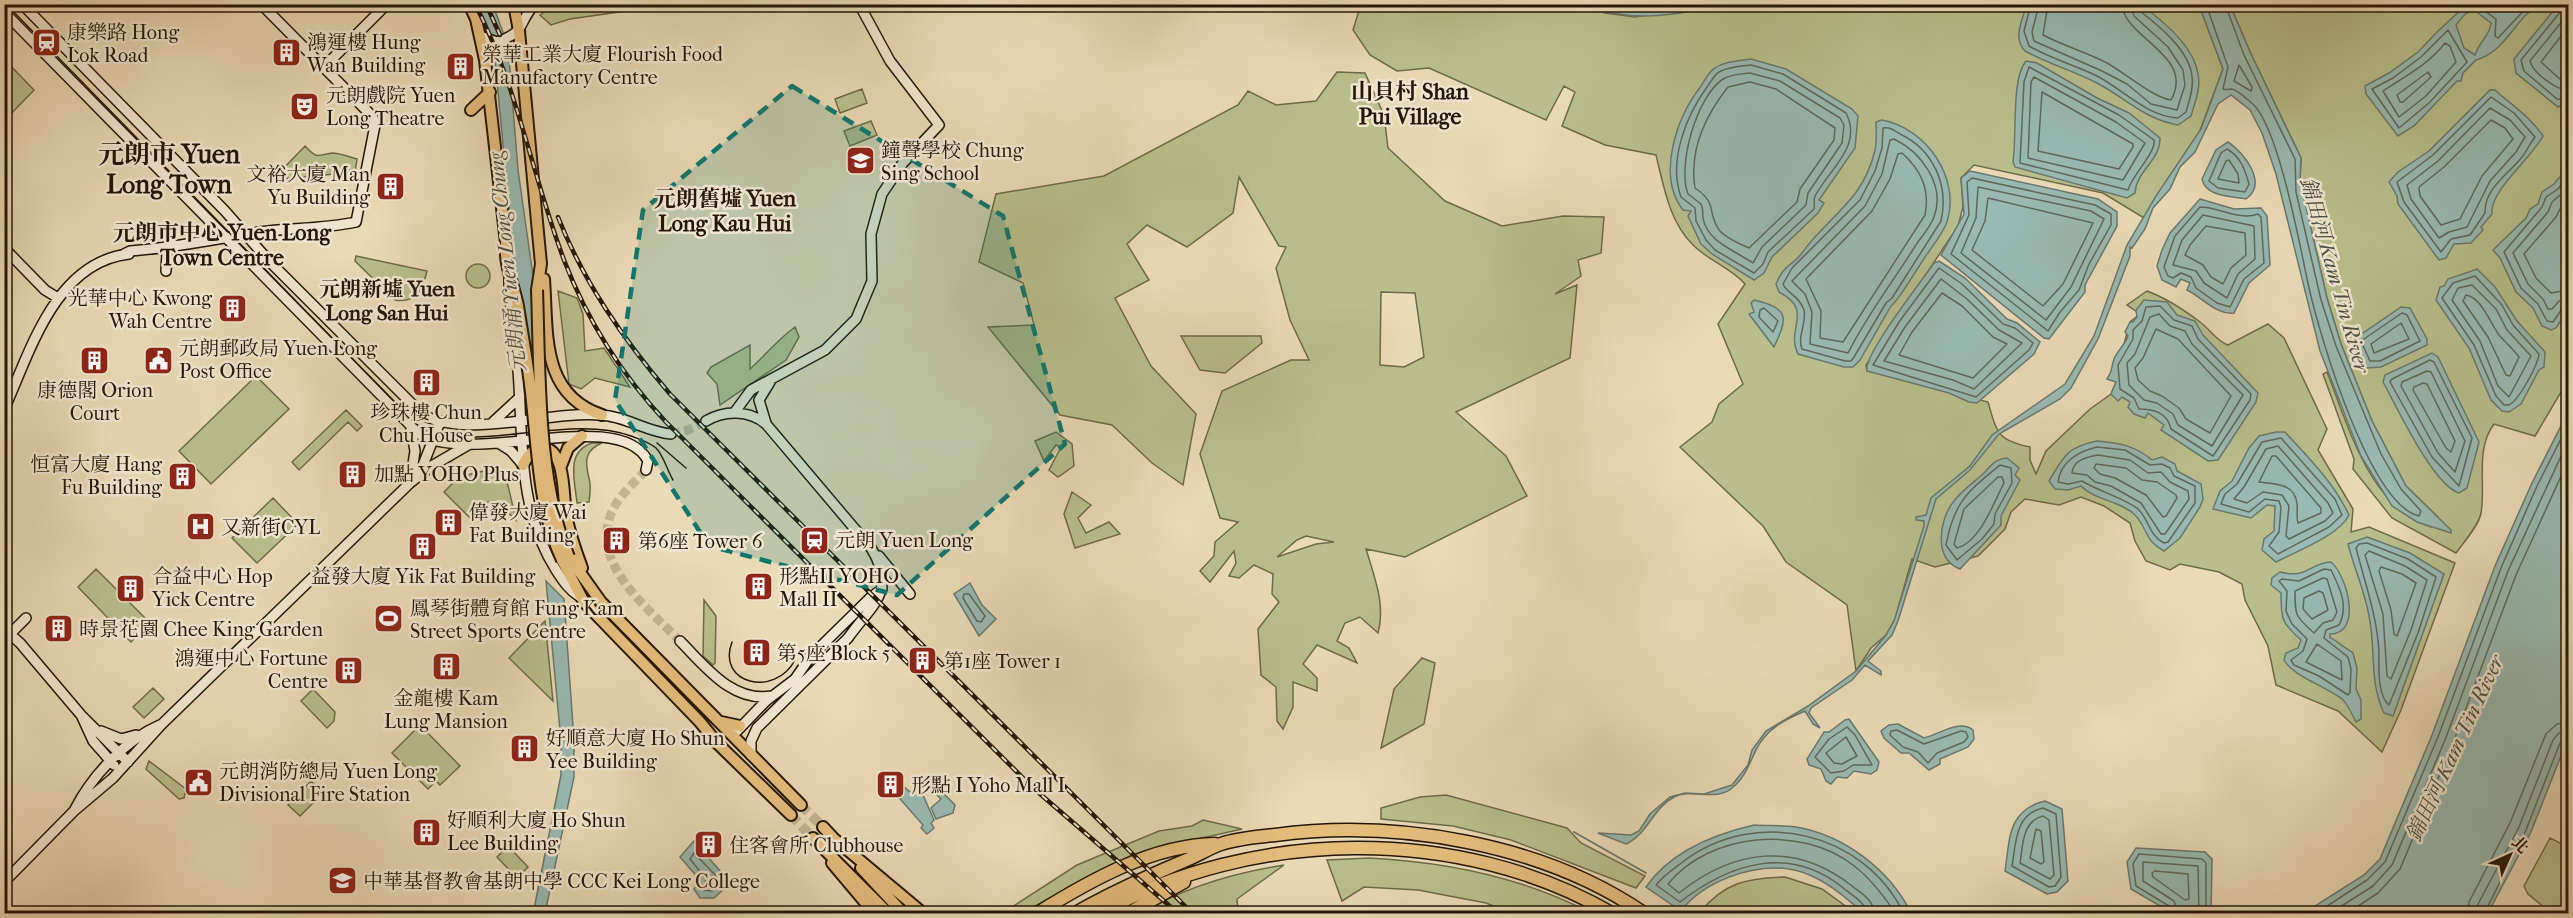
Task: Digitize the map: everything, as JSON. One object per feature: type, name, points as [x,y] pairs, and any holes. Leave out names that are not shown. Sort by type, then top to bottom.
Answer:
[{"type":"highway","points":[[1036,914],[1074,891],[1126,866],[1165,853],[1208,844],[1321,830],[1408,832],[1516,855],[1579,879],[1644,912]]},
{"type":"highway","points":[[1074,914],[1112,892],[1222,843]]},
{"type":"highway","points":[[1050,914],[1121,875],[1208,844]]},
{"type":"highway","points":[[1098,914],[1150,888],[1253,858],[1297,851],[1349,848],[1404,850],[1471,861],[1516,873],[1567,891],[1613,914]]},
{"type":"highway","points":[[1128,914],[1198,873]]},
{"type":"main road","points":[[469,4],[485,39],[509,280],[515,291],[518,306],[555,516],[565,558],[580,597],[791,815]]},
{"type":"main road","points":[[513,4],[519,31],[551,363],[556,376],[578,403],[602,415]]},
{"type":"main road","points":[[471,110],[490,92]]},
{"type":"main road","points":[[523,465],[530,453],[540,448],[541,440],[537,290],[541,264]]},
{"type":"main road","points":[[582,435],[568,448],[561,466],[566,515],[588,583]]},
{"type":"main road","points":[[541,440],[561,466]]},
{"type":"main road","points":[[565,558],[610,611],[801,805]]},
{"type":"main road","points":[[721,722],[744,722]]},
{"type":"main road","points":[[732,756],[734,738]]},
{"type":"main road","points":[[823,827],[904,914]]},
{"type":"main road","points":[[832,837],[924,914]]},
{"type":"main road","points":[[813,838],[890,914]]},
{"type":"main road","points":[[822,847],[875,914]]},
{"type":"street","points":[[22,4],[247,235],[263,255],[413,408],[423,415],[440,422],[456,424],[602,415],[627,419],[657,432],[671,434]]},
{"type":"street","points":[[4,410],[47,315],[58,298],[94,263],[138,250],[265,232],[324,229],[356,222],[375,126],[369,111],[323,68],[261,4]]},
{"type":"street","points":[[323,68],[387,4]]},
{"type":"street","points":[[485,39],[496,42],[519,31],[536,4]]},
{"type":"street","points":[[734,413],[748,392],[825,350],[857,318],[872,281],[871,234],[882,194],[902,164],[939,125],[890,61],[859,4]]},
{"type":"street","points":[[4,12],[410,427],[433,441],[468,445],[599,435],[625,443],[646,458],[646,470]]},
{"type":"street","points":[[263,255],[260,243],[265,232]]},
{"type":"street","points":[[166,271],[167,252],[173,245]]},
{"type":"street","points":[[4,248],[45,290],[58,298]]},
{"type":"street","points":[[509,280],[520,397],[526,420],[541,440]]},
{"type":"street","points":[[766,424],[759,400],[772,380]]},
{"type":"street","points":[[493,422],[520,397]]},
{"type":"street","points":[[706,421],[734,413],[753,416],[766,424],[910,594]]},
{"type":"street","points":[[410,483],[423,465],[440,422]]},
{"type":"street","points":[[410,427],[415,451],[410,483]]},
{"type":"street","points":[[523,465],[541,440]]},
{"type":"street","points":[[498,444],[507,448],[523,465],[529,508],[537,534],[565,583],[580,597]]},
{"type":"street","points":[[6,878],[74,811],[90,800],[120,771],[161,725],[410,483],[430,467],[468,445]]},
{"type":"street","points":[[751,755],[751,741],[757,729],[877,603],[882,589],[879,565],[871,548]]},
{"type":"street","points":[[744,722],[795,679],[811,656],[882,589]]},
{"type":"street","points":[[26,618],[8,631],[81,715],[92,724],[106,734],[121,740],[161,725]]},
{"type":"street","points":[[845,623],[852,631]]},
{"type":"street","points":[[680,641],[721,682],[748,695],[773,696],[795,691]]},
{"type":"street","points":[[734,738],[751,706],[748,695]]},
{"type":"street","points":[[81,715],[93,741],[120,771]]},
{"type":"street","points":[[92,724],[128,762]]},
{"type":"street","points":[[74,811],[83,794],[111,762],[146,731]]},
{"type":"highlighted area","points":[[792,86],[1003,216],[1065,444],[897,595],[709,546],[615,400],[643,210]]},
{"type":"green space","points":[[1361,4],[1584,4],[1605,13],[1635,17],[1719,4],[2199,5],[2223,69],[2199,133],[2144,218],[2103,193],[1974,165],[1961,178],[1963,207],[1958,226],[1866,365],[1867,371],[1988,402],[2000,434],[2011,441],[2030,447],[2030,460],[2036,474],[2046,451],[2090,409],[2111,394],[2116,382],[2110,375],[2123,348],[2130,322],[2140,314],[2127,305],[2147,291],[2181,308],[2204,325],[2220,341],[2228,345],[2268,324],[2284,338],[2327,429],[2318,450],[2353,509],[2351,532],[2369,527],[2455,563],[2401,710],[2382,752],[2338,711],[2276,685],[2268,646],[2245,600],[2242,584],[2219,572],[2180,564],[2170,570],[2146,561],[2135,541],[2130,523],[2104,506],[2081,497],[2059,505],[2025,499],[2011,512],[2005,529],[1978,556],[1935,567],[1912,559],[1895,619],[1886,635],[1871,648],[1856,671],[1847,605],[1786,562],[1763,526],[1680,447],[1712,422],[1719,404],[1743,384],[1718,324],[1745,284],[1733,273],[1699,251],[1685,236],[1669,203],[1656,155],[1605,145],[1562,126],[1575,92],[1564,86],[1546,120],[1429,68],[1397,71],[1370,55],[1353,30]]},
{"type":"green space","points":[[554,5],[654,5],[654,7],[570,19],[551,25],[540,15]]},
{"type":"green space","points":[[2230,5],[2568,5],[2568,368],[2565,374],[2567,382],[2535,436],[2494,424],[2488,434],[2483,456],[2480,518],[2456,553],[2392,518],[2353,469],[2354,459],[2323,374],[2327,372],[2353,440],[2377,484],[2392,502],[2410,517],[2431,527],[2438,517],[2406,486],[2372,421],[2341,344],[2327,298],[2300,181],[2301,158]]},
{"type":"green space","points":[[4,60],[34,90],[5,120]]},
{"type":"green space","points":[[1337,72],[1365,73],[1384,115],[1388,148],[1445,201],[1502,226],[1563,216],[1604,217],[1601,253],[1578,260],[1581,276],[1555,294],[1577,285],[1570,358],[1456,412],[1506,456],[1527,496],[1405,557],[1366,549],[1380,601],[1378,633],[1360,617],[1345,623],[1337,641],[1349,648],[1357,663],[1317,645],[1303,664],[1317,678],[1317,691],[1293,682],[1293,707],[1283,729],[1277,721],[1276,687],[1261,675],[1258,629],[1279,602],[1272,594],[1273,574],[1254,565],[1239,578],[1229,576],[1236,563],[1234,551],[1210,582],[1200,571],[1214,556],[1215,542],[1238,522],[1220,518],[1200,454],[1222,391],[1291,360],[1309,360],[1290,320],[1276,268],[1286,247],[1279,246],[1239,177],[1233,213],[1187,247],[1147,225],[1127,244],[1149,280],[1115,298],[1151,366],[1196,414],[1183,485],[1152,463],[1112,425],[1060,415],[988,327],[1034,325],[1023,283],[979,262],[996,194],[1104,176],[1238,105],[1248,91],[1276,105],[1316,101]],"holes":[[[1381,292],[1415,293],[1424,357],[1404,367],[1380,365]],[[1306,536],[1334,542],[1316,544],[1277,557],[1297,540]]]},
{"type":"green space","points":[[862,89],[867,103],[840,113],[835,99]]},
{"type":"green space","points":[[871,121],[877,135],[850,146],[844,131]]},
{"type":"green space","points":[[305,146],[315,155],[335,153],[357,159],[355,172],[283,179],[278,174]]},
{"type":"green space","points":[[356,256],[427,271],[421,289],[409,300],[395,300],[355,261]]},
{"type":"green space","points":[[478,264],[487,267],[490,276],[487,285],[478,288],[469,285],[466,276],[469,267]]},
{"type":"green space","points":[[558,291],[577,298],[583,314],[585,351],[604,348],[630,387],[595,378],[581,389],[569,384]]},
{"type":"green space","points":[[795,327],[799,337],[786,360],[720,405],[717,384],[707,373],[711,367],[750,345],[750,369]]},
{"type":"green space","points":[[1181,336],[1261,336],[1262,343],[1225,373],[1200,370]]},
{"type":"green space","points":[[256,376],[289,409],[211,484],[179,451]]},
{"type":"green space","points":[[346,410],[362,426],[357,431],[348,422],[299,470],[292,462]]},
{"type":"green space","points":[[1056,432],[1072,444],[1074,466],[1058,477],[1049,470],[1061,447],[1056,445],[1044,461],[1035,441]]},
{"type":"green space","points":[[592,443],[602,443],[592,449],[587,457],[590,481],[589,502],[577,503],[575,460],[584,447]]},
{"type":"green space","points":[[492,469],[500,470],[506,477],[516,520],[497,502],[488,502],[471,519],[444,492],[459,477]]},
{"type":"green space","points":[[1072,492],[1091,505],[1078,518],[1086,533],[1109,522],[1120,534],[1075,548],[1064,514]]},
{"type":"green space","points":[[273,498],[298,524],[257,563],[232,538]]},
{"type":"green space","points":[[96,569],[150,623],[131,642],[78,587]]},
{"type":"green space","points":[[704,600],[716,616],[715,663],[713,665],[703,656]]},
{"type":"green space","points":[[545,621],[553,701],[509,658]]},
{"type":"green space","points":[[1422,658],[1435,663],[1424,724],[1381,748],[1394,689]]},
{"type":"green space","points":[[153,688],[164,699],[144,718],[133,707]]},
{"type":"green space","points":[[313,689],[335,712],[334,721],[327,728],[301,701]]},
{"type":"green space","points":[[420,725],[460,766],[440,785],[436,781],[428,789],[392,753]]},
{"type":"green space","points":[[149,761],[186,789],[184,798],[179,799],[146,769]]},
{"type":"green space","points":[[311,781],[323,793],[300,816],[288,805]]},
{"type":"green space","points":[[1446,795],[1567,828],[1581,843],[1645,876],[1636,888],[1511,840],[1453,826],[1381,819],[1381,808],[1420,797]]},
{"type":"green space","points":[[1203,820],[1242,829],[1158,848],[1095,874],[1022,913],[1001,914],[1077,865],[1159,831],[1192,826]]},
{"type":"green space","points":[[2550,838],[2568,847],[2568,913],[2551,913],[2528,894],[2524,886]]},
{"type":"green space","points":[[508,846],[528,867],[517,878],[497,857]]},
{"type":"green space","points":[[1370,858],[1427,863],[1484,874],[1538,890],[1591,913],[1510,913],[1486,903],[1418,890],[1364,887],[1342,901],[1327,860]]},
{"type":"green space","points":[[1284,865],[1237,899],[1238,911],[1234,913],[1140,914],[1174,896],[1210,882]]},
{"type":"green space","points":[[1785,877],[1822,889],[1855,913],[1699,913],[1718,894],[1728,888],[1748,881]]},
{"type":"water","points":[[2472,4],[2537,5],[2497,48],[2476,60],[2463,73],[2461,81],[2457,81],[2414,126],[2398,136],[2366,94],[2365,86],[2389,73],[2418,52],[2464,7]],"holes":[[[2474,10],[2491,23],[2475,55],[2464,48],[2456,25],[2465,14]]]},
{"type":"water","name":"元朗涌 Yuen Long Chung","points":[[476,5],[493,5],[508,46],[518,170],[535,290],[543,405],[528,406],[494,50]]},
{"type":"water","points":[[1584,5],[1719,5],[1668,15],[1635,16],[1601,11]]},
{"type":"water","points":[[2026,5],[2141,5],[2176,35],[2195,64],[2199,84],[2191,116],[2178,125],[2155,118],[2097,83],[2025,51],[2021,46],[2019,35]]},
{"type":"water","points":[[2199,5],[2230,5],[2301,158],[2300,181],[2327,298],[2341,344],[2372,421],[2406,486],[2451,530],[2451,533],[2417,522],[2392,506],[2361,456],[2320,351],[2276,174],[2262,133],[2250,110],[2231,95],[2218,104],[2195,152],[2180,167],[2170,189],[2153,208],[2145,229],[2132,248],[2130,247],[2130,256],[2098,339],[2071,388],[2060,399],[1999,434],[1970,470],[1936,499],[1898,621],[1892,635],[1868,661],[1881,671],[1881,675],[1865,665],[1852,680],[1811,708],[1809,713],[1820,728],[1813,724],[1805,711],[1777,726],[1760,743],[1740,780],[1726,792],[1674,797],[1661,808],[1633,840],[1626,844],[1598,833],[1631,835],[1639,831],[1650,814],[1670,797],[1685,793],[1704,794],[1732,785],[1748,765],[1752,750],[1766,731],[1808,706],[1856,671],[1886,635],[1894,621],[1924,526],[1924,521],[1916,520],[1916,517],[1926,515],[1931,498],[1970,466],[1992,435],[2065,384],[2094,336],[2127,245],[2156,196],[2201,129],[2223,69]]},
{"type":"water","points":[[2558,5],[2568,5],[2568,107],[2563,104],[2558,107],[2516,73],[2514,59]]},
{"type":"water","points":[[1751,59],[1786,69],[1852,109],[1858,116],[1855,148],[1819,200],[1824,203],[1818,213],[1772,257],[1764,273],[1754,280],[1712,254],[1701,244],[1688,216],[1691,211],[1683,210],[1675,196],[1671,180],[1673,146],[1678,130],[1692,99],[1709,73],[1723,64]]},
{"type":"water","points":[[2026,61],[2037,63],[2097,98],[2129,113],[2160,138],[2157,153],[2139,178],[2135,193],[2127,198],[2015,167],[2013,162],[2016,94],[2021,69]]},
{"type":"water","points":[[2490,90],[2495,90],[2520,111],[2543,136],[2497,195],[2492,214],[2481,227],[2483,230],[2471,243],[2454,244],[2446,258],[2439,260],[2398,204],[2397,196],[2389,182],[2398,172],[2429,151]]},
{"type":"water","points":[[1882,120],[1913,133],[1926,144],[1944,172],[1949,189],[1950,205],[1942,233],[1891,306],[1860,360],[1853,367],[1844,367],[1798,354],[1795,345],[1797,313],[1795,306],[1790,299],[1779,292],[1776,284],[1785,269],[1844,207],[1862,183],[1875,150],[1876,122]]},
{"type":"water","points":[[2228,142],[2241,153],[2252,169],[2255,185],[2252,193],[2246,199],[2213,192],[2204,185],[2202,179],[2216,150]]},
{"type":"water","points":[[2568,167],[2568,309],[2556,328],[2551,330],[2542,326],[2533,308],[2516,292],[2500,258],[2493,250],[2526,218],[2530,209],[2538,204],[2542,192],[2554,184]]},
{"type":"water","points":[[1970,171],[2098,199],[2117,212],[2117,226],[2085,285],[2085,292],[2049,339],[2044,338],[1941,255],[1964,214],[1961,178]]},
{"type":"water","points":[[2200,199],[2234,209],[2261,208],[2267,216],[2270,265],[2249,283],[2234,313],[2215,309],[2187,290],[2190,283],[2181,279],[2176,287],[2162,280],[2157,266],[2170,233]]},
{"type":"water","points":[[1939,261],[1965,278],[2007,319],[2017,323],[2040,342],[2034,354],[1977,403],[1867,371],[1868,363],[1883,335],[1934,263]]},
{"type":"water","points":[[2477,269],[2495,287],[2517,321],[2545,352],[2544,367],[2539,370],[2521,404],[2509,412],[2502,411],[2491,400],[2469,348],[2436,300],[2440,287],[2444,286],[2448,279]]},
{"type":"water","points":[[1754,300],[1775,307],[1783,316],[1782,329],[1774,347],[1749,314],[1754,312],[1751,303]]},
{"type":"water","points":[[2144,300],[2167,302],[2177,315],[2195,321],[2203,335],[2258,393],[2256,402],[2218,460],[2208,461],[2161,430],[2164,425],[2148,413],[2145,418],[2134,414],[2128,407],[2130,402],[2122,397],[2118,401],[2111,394],[2116,382],[2107,379],[2114,359],[2127,339],[2125,332],[2130,322],[2137,317],[2136,310]]},
{"type":"water","points":[[2401,307],[2410,308],[2427,339],[2427,345],[2381,367],[2367,368],[2353,335],[2363,333]]},
{"type":"water","points":[[2432,353],[2438,357],[2479,442],[2467,488],[2459,493],[2438,476],[2427,461],[2383,382],[2385,375]]},
{"type":"water","name":"錦田河 Kam Tin River","points":[[2568,412],[2568,738],[2531,832],[2488,913],[2304,913],[2364,875],[2380,859],[2432,735],[2495,566],[2532,483]]},
{"type":"water","points":[[2285,432],[2312,461],[2336,492],[2349,515],[2327,536],[2276,562],[2262,550],[2264,539],[2274,531],[2275,506],[2267,505],[2251,518],[2213,509],[2220,491],[2232,481],[2249,448],[2259,436]]},
{"type":"water","points":[[2097,441],[2126,446],[2152,460],[2162,457],[2175,464],[2177,471],[2201,484],[2203,499],[2200,507],[2180,538],[2164,551],[2149,538],[2139,520],[2129,510],[2086,491],[2081,486],[2068,490],[2055,489],[2049,481],[2067,454],[2079,446]]},
{"type":"water","points":[[2007,458],[2019,468],[2015,475],[2020,480],[2001,516],[2001,525],[1960,569],[1951,564],[1942,548],[1942,528],[1945,518],[1961,493],[1994,462]]},
{"type":"water","points":[[2367,537],[2410,553],[2444,574],[2393,716],[2384,713],[2379,701],[2369,616],[2348,544]]},
{"type":"water","points":[[2331,562],[2337,569],[2346,590],[2349,615],[2346,625],[2340,631],[2330,634],[2330,637],[2353,653],[2357,668],[2356,689],[2361,700],[2361,719],[2356,722],[2342,699],[2294,671],[2284,660],[2286,653],[2298,648],[2301,640],[2286,624],[2281,609],[2281,593],[2271,585],[2272,578],[2280,572],[2297,574]]},
{"type":"water","points":[[546,581],[564,599],[574,740],[574,777],[545,913],[533,914],[561,775],[561,741]]},
{"type":"water","points":[[970,583],[982,605],[996,619],[979,636],[954,594]]},
{"type":"water","points":[[1849,719],[1879,762],[1877,770],[1871,774],[1854,771],[1847,778],[1837,777],[1831,784],[1826,781],[1821,769],[1809,765],[1807,759],[1824,732],[1829,732]]},
{"type":"water","points":[[1898,724],[1924,738],[1949,728],[1968,727],[1973,730],[1974,739],[1968,747],[1940,759],[1940,764],[1929,770],[1909,753],[1901,753],[1884,738],[1881,731],[1889,725]]},
{"type":"water","points":[[923,781],[930,787],[923,795],[934,820],[931,823],[934,828],[927,834],[921,828],[923,825],[895,793],[903,786],[910,792]]},
{"type":"water","points":[[939,789],[955,805],[953,813],[936,819],[931,808],[941,799],[933,791]]},
{"type":"water","points":[[2045,801],[2062,809],[2068,881],[2057,892],[2047,894],[2005,871],[2010,838],[2017,819],[2023,811]]},
{"type":"water","points":[[1754,825],[1796,827],[1814,831],[1848,846],[1878,869],[1902,897],[1911,913],[1862,913],[1824,882],[1789,869],[1760,869],[1730,877],[1702,891],[1681,911],[1646,887],[1680,854],[1709,839]]},
{"type":"water","points":[[694,841],[728,880],[724,884],[726,887],[714,898],[700,898],[694,889],[700,880],[680,857]]},
{"type":"water","points":[[2136,848],[2205,852],[2212,859],[2211,913],[2172,913],[2131,889],[2127,862]]},
{"type":"waterway","points":[[1574,832],[1646,873]]},
{"type":"tunnel","points":[[671,434],[688,430],[706,421]]},
{"type":"tunnel","points":[[646,470],[616,504],[608,524],[607,544],[613,562],[623,580],[636,597],[680,641]]},
{"type":"tunnel","points":[[801,805],[823,827]]},
{"type":"tunnel","points":[[791,815],[813,838]]},
{"type":"tram line","points":[[6,4],[416,424],[437,433],[461,437],[576,429],[605,430],[631,436],[656,448],[673,480]]},
{"type":"tram line","points":[[657,443],[686,468]]},
{"type":"tram line","points":[[732,642],[729,656],[732,668],[740,676],[750,681],[762,682],[774,679],[786,672],[795,660]]},
{"type":"railway","points":[[475,4],[502,66],[564,260],[583,304],[620,366],[666,422],[1032,787],[1179,914]]},
{"type":"railway","points":[[486,4],[500,35]]},
{"type":"railway","points":[[558,217],[580,265],[606,310],[670,394],[1193,914]]},
{"type":"place","name":"康樂路 Hong Lok Road","points":[[46,43]]},
{"type":"place","name":"鴻運樓 Hung Wan Building","points":[[286,53]]},
{"type":"place","name":"榮華工業大廈 Flourish Food Manufactory Centre","points":[[461,66]]},
{"type":"place","name":"元朗戲院 Yuen Long Theatre","points":[[305,106]]},
{"type":"place","name":"鐘聲學校 Chung Sing School","points":[[860,161]]},
{"type":"place","name":"文裕大廈 Man Yu Building","points":[[391,186]]},
{"type":"place","name":"光華中心 Kwong Wah Centre","points":[[233,309]]},
{"type":"place","name":"康德閣 Orion Court","points":[[95,360]]},
{"type":"place","name":"元朗郵政局 Yuen Long Post Office","points":[[158,360]]},
{"type":"place","name":"珍珠樓 Chun Chu House","points":[[426,382]]},
{"type":"place","name":"加點 YOHO Plus","points":[[353,474]]},
{"type":"place","name":"恒富大廈 Hang Fu Building","points":[[183,476]]},
{"type":"place","name":"偉發大廈 Wai Fat Building","points":[[448,523]]},
{"type":"place","name":"又新街CYL","points":[[200,527]]},
{"type":"place","name":"元朗 Yuen Long","points":[[814,540]]},
{"type":"place","name":"第6座 Tower 6","points":[[617,541]]},
{"type":"place","name":"益發大廈 Yik Fat Building","points":[[423,546]]},
{"type":"place","name":"形點II YOHO Mall II","points":[[758,587]]},
{"type":"place","name":"合益中心 Hop Yick Centre","points":[[131,588]]},
{"type":"place","name":"鳳琴街體育館 Fung Kam Street Sports Centre","points":[[389,619]]},
{"type":"place","name":"時景花園 Chee King Garden","points":[[58,629]]},
{"type":"place","name":"第5座 Block 5","points":[[756,653]]},
{"type":"place","name":"第1座 Tower 1","points":[[923,661]]},
{"type":"place","name":"金龍樓 Kam Lung Mansion","points":[[446,667]]},
{"type":"place","name":"鴻運中心 Fortune Centre","points":[[349,670]]},
{"type":"place","name":"好順意大廈 Ho Shun Yee Building","points":[[525,749]]},
{"type":"place","name":"元朗消防總局 Yuen Long Divisional Fire Station","points":[[198,782]]},
{"type":"place","name":"形點 I Yoho Mall I","points":[[890,785]]},
{"type":"place","name":"好順利大廈 Ho Shun Lee Building","points":[[426,832]]},
{"type":"place","name":"住客會所 Clubhouse","points":[[708,845]]},
{"type":"place","name":"中華基督教會基朗中學 CCC Kei Long College","points":[[342,881]]},
{"type":"district","name":"山貝村 Shan Pui Village","points":[[1410,104]]},
{"type":"district","name":"元朗市 Yuen Long Town","points":[[169,169]]},
{"type":"district","name":"元朗舊墟 Yuen Long Kau Hui","points":[[725,212]]},
{"type":"district","name":"元朗市中心 Yuen Long Town Centre","points":[[222,246]]},
{"type":"district","name":"元朗新墟 Yuen Long San Hui","points":[[387,301]]}]
